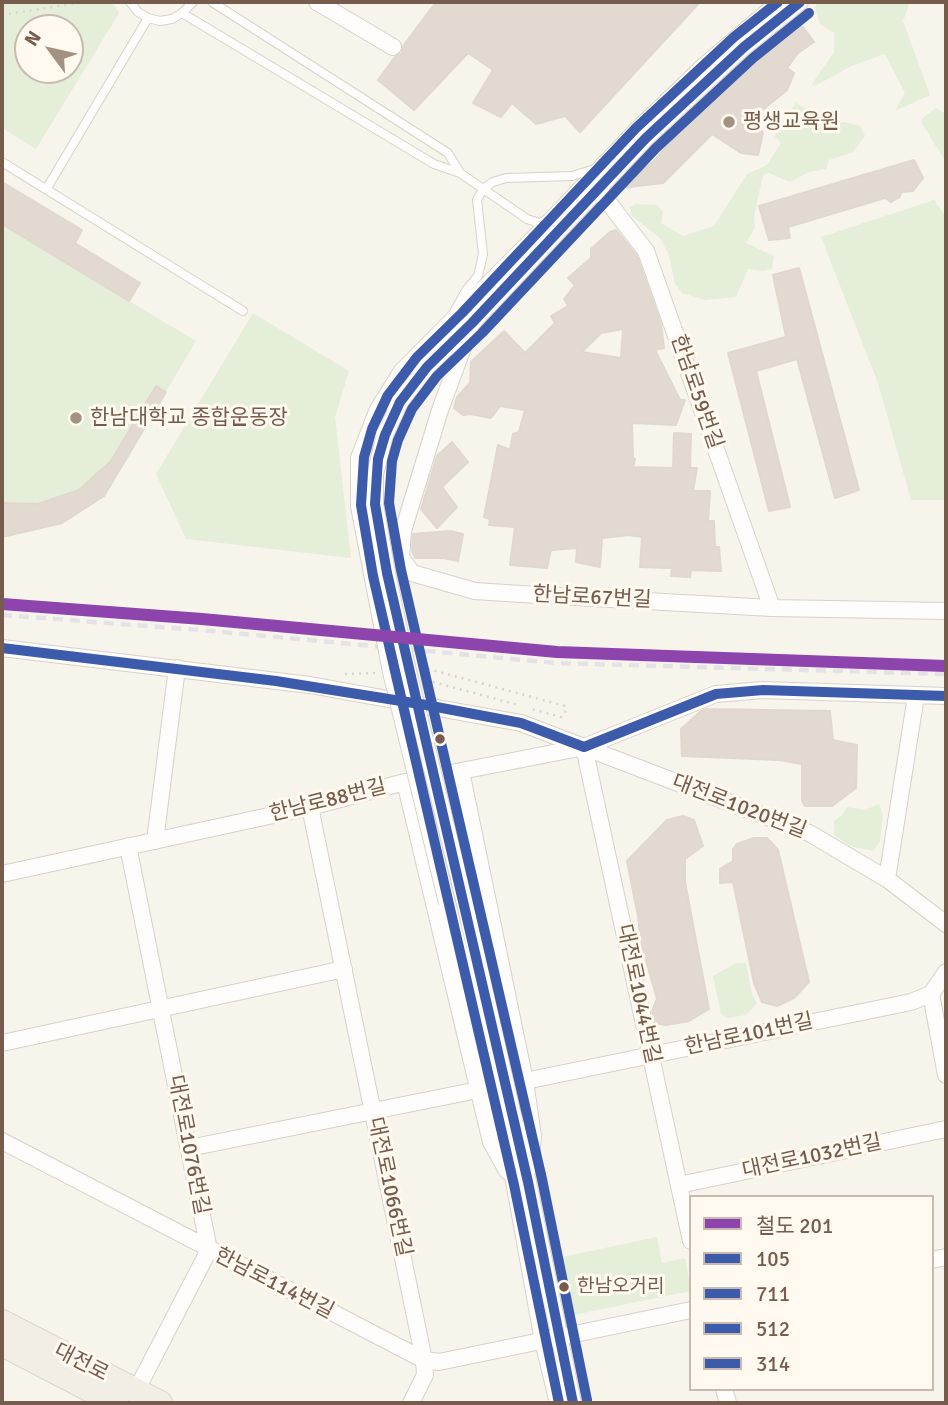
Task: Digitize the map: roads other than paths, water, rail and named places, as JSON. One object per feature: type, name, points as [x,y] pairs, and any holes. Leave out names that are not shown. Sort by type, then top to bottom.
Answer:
[{"type":"main road","name":"대전로","points":[[2,1322],[126,1397]]},
{"type":"main road","name":"대전로","points":[[2,1344],[126,1397],[160,1403]]},
{"type":"street","points":[[317,2],[393,47]]},
{"type":"street","points":[[522,1183],[447,903],[391,672],[359,506],[359,458],[378,409],[401,370],[706,64],[779,2]]},
{"type":"street","points":[[558,1403],[552,1340],[464,899],[407,667],[387,573],[375,504],[375,474],[385,435],[400,402],[418,379],[646,138],[744,47],[800,2]]},
{"type":"street","name":"한남로59번길","points":[[598,189],[646,251],[772,608]]},
{"type":"street","name":"한남로67번길","points":[[472,323],[440,410],[403,531],[401,557],[412,573],[475,591],[772,608],[946,611]]},
{"type":"street","points":[[418,379],[436,390],[440,410]]},
{"type":"street","name":"대전로1020번길","points":[[2,652],[177,668],[310,685],[521,723],[809,833],[887,879],[946,923]]},
{"type":"street","points":[[155,841],[177,668]]},
{"type":"street","name":"한남로88번길","points":[[2,874],[310,807],[405,782],[584,747],[716,694],[763,690],[946,696]]},
{"type":"street","points":[[887,879],[916,696]]},
{"type":"street","name":"대전로1044번길","points":[[584,747],[689,1232]]},
{"type":"street","points":[[461,771],[525,1081],[533,1136],[522,1183]]},
{"type":"street","points":[[405,782],[491,1142],[522,1183]]},
{"type":"street","name":"대전로1066번길","points":[[310,807],[424,1360],[425,1375],[411,1403]]},
{"type":"street","name":"대전로1076번길","points":[[128,846],[209,1250]]},
{"type":"street","points":[[2,1042],[344,969]]},
{"type":"street","points":[[946,972],[931,994],[946,1074]]},
{"type":"street","name":"한남로101번길","points":[[525,1081],[911,1002],[931,994]]},
{"type":"street","points":[[188,1148],[478,1090]]},
{"type":"street","name":"대전로1032번길","points":[[679,1185],[946,1129]]},
{"type":"street","name":"한남로114번길","points":[[2,1141],[424,1360]]},
{"type":"street","points":[[126,1397],[209,1250]]},
{"type":"street","points":[[424,1360],[439,1362],[689,1310]]},
{"type":"street","points":[[552,1340],[573,1403]]},
{"type":"lane","points":[[130,2],[138,12],[148,18],[160,20],[172,19],[193,2]]},
{"type":"lane","points":[[212,2],[447,153],[460,173]]},
{"type":"lane","points":[[182,13],[435,164],[460,173],[527,219],[540,223],[553,218]]},
{"type":"lane","points":[[47,188],[148,18]]},
{"type":"lane","points":[[2,162],[243,310]]},
{"type":"lane","points":[[448,323],[467,289],[478,276],[481,265],[483,254],[477,200],[483,189],[506,178],[572,176],[604,165]]},
{"type":"lane","points":[[527,219],[533,230],[530,243]]},
{"type":"railway","points":[[2,615],[201,630],[556,663],[946,674]]},
{"type":"rail line","name":"201","points":[[2,604],[202,619],[557,652],[946,666]]},
{"type":"place","name":"평생교육원","points":[[729,122]]},
{"type":"place","name":"한남대학교 종합운동장","points":[[76,418]]},
{"type":"place","name":"한남오거리","points":[[564,1287]]}]
